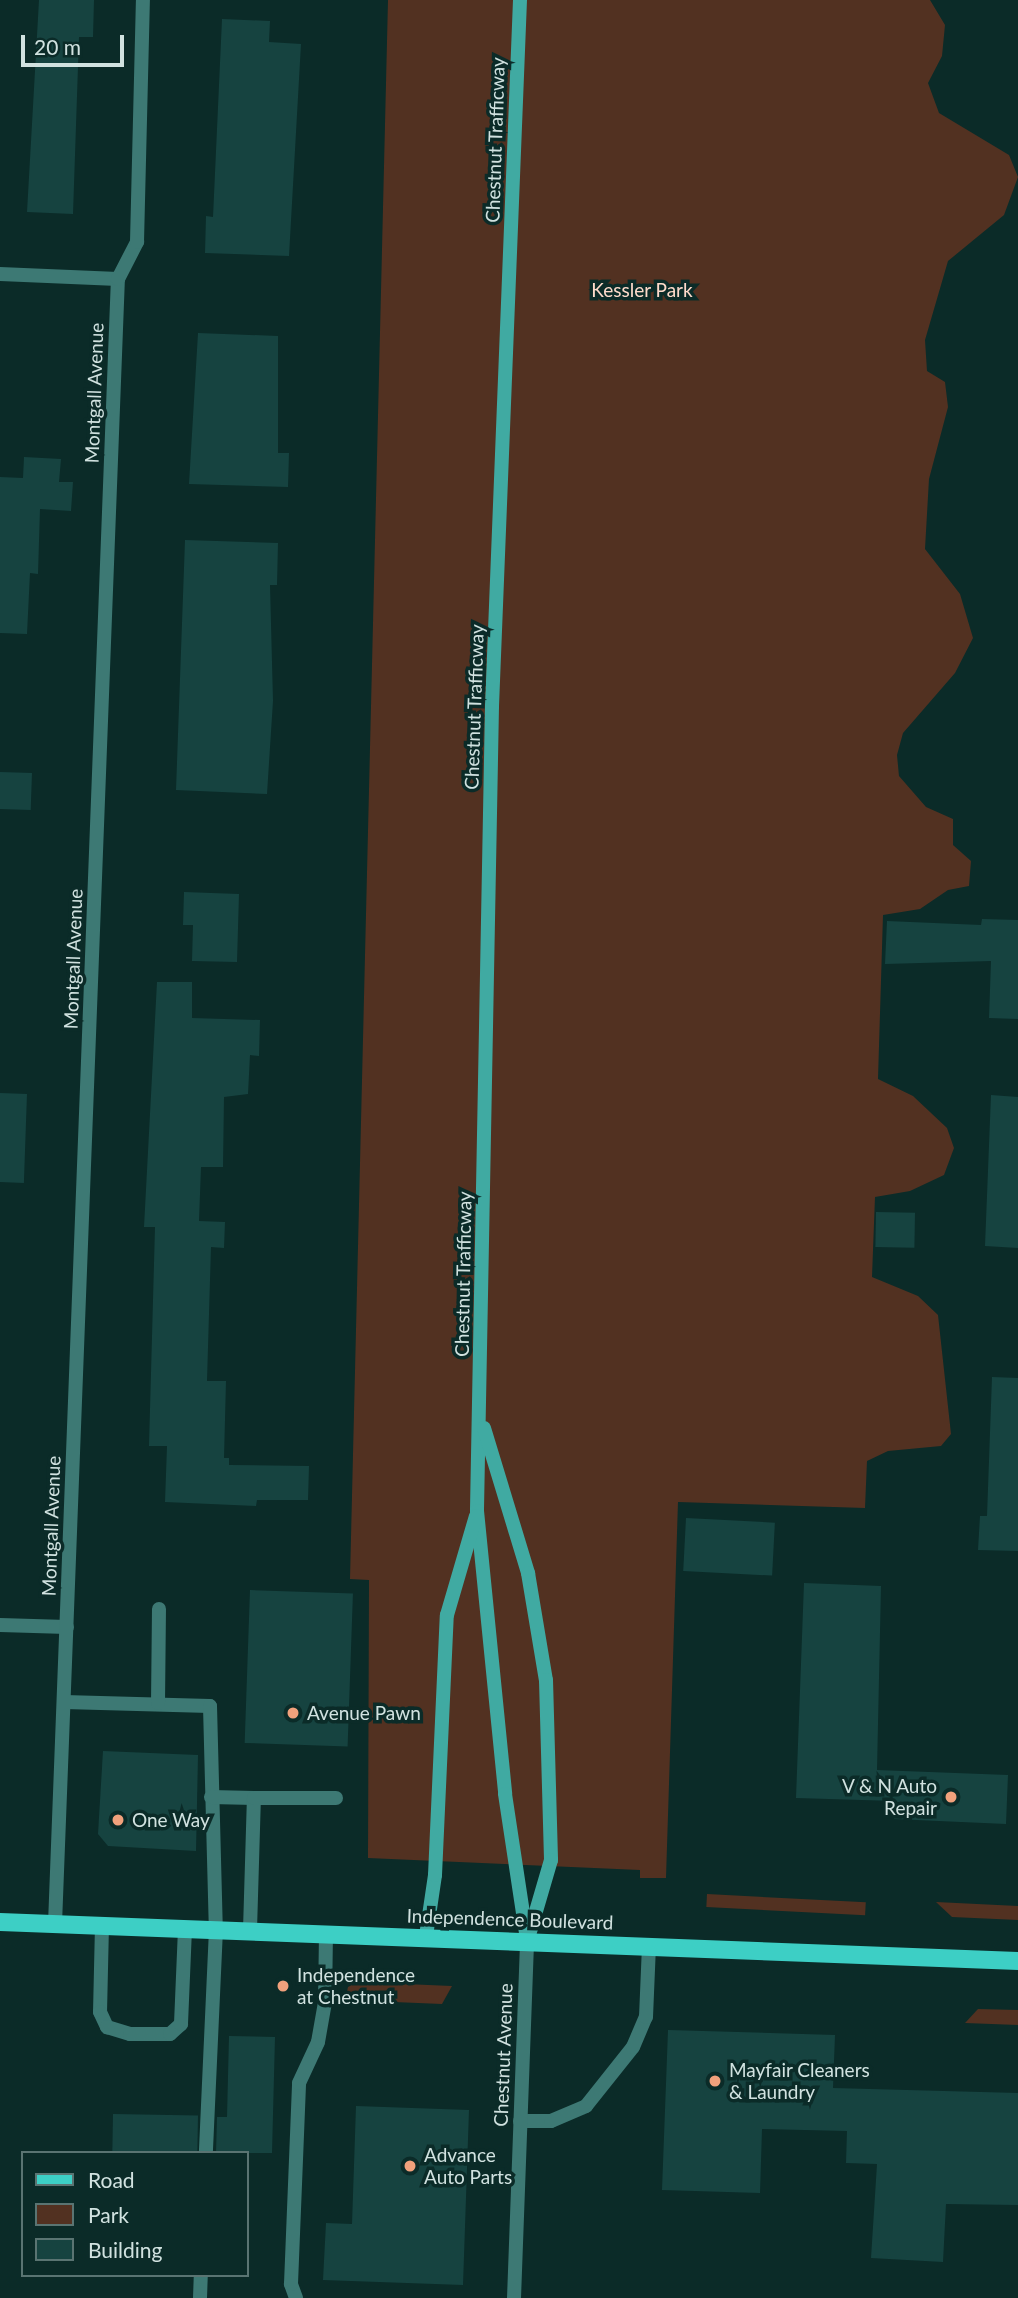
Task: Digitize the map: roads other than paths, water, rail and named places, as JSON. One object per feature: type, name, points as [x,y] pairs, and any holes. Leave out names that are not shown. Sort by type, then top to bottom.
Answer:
[{"type":"main road","name":"Independence Boulevard","points":[[0,1922],[426,1936],[1018,1961]]},
{"type":"street","name":"Montgall Avenue","points":[[55,1924],[118,279],[136,242],[143,0]]},
{"type":"street","name":"Chestnut Trafficway","points":[[520,0],[492,706],[477,1511],[505,1794],[527,1940]]},
{"type":"street","points":[[0,274],[118,279]]},
{"type":"street","name":"Chestnut Trafficway","points":[[480,1416],[528,1573],[546,1680],[551,1860],[527,1940]]},
{"type":"street","points":[[426,1936],[435,1875],[447,1615],[477,1511]]},
{"type":"street","points":[[158,1703],[159,1609]]},
{"type":"street","points":[[0,1625],[67,1627]]},
{"type":"street","points":[[64,1702],[210,1706],[216,1929],[206,2151]]},
{"type":"street","points":[[211,1797],[336,1798]]},
{"type":"street","points":[[250,1930],[254,1798]]},
{"type":"street","points":[[102,1925],[100,2012],[107,2027],[130,2034],[170,2034],[181,2024],[186,1928]]},
{"type":"street","points":[[296,2298],[291,2284],[299,2083],[318,2042],[325,2004],[326,1933]]},
{"type":"street","name":"Chestnut Avenue","points":[[514,2298],[527,1940]]},
{"type":"street","points":[[520,2120],[551,2120],[586,2106],[633,2047],[646,2017],[649,1945]]},
{"type":"street","points":[[200,2298],[201,2277]]},
{"type":"place","name":"Avenue Pawn","points":[[293,1713]]},
{"type":"place","name":"V & N Auto Repair","points":[[951,1797]]},
{"type":"place","name":"One Way","points":[[118,1820]]},
{"type":"place","name":"Independence at Chestnut","points":[[283,1986]]},
{"type":"place","name":"Mayfair Cleaners & Laundry","points":[[715,2081]]},
{"type":"place","name":"Advance Auto Parts","points":[[410,2166]]},
{"type":"park label","name":"Kessler Park","points":[[642,290]]}]
